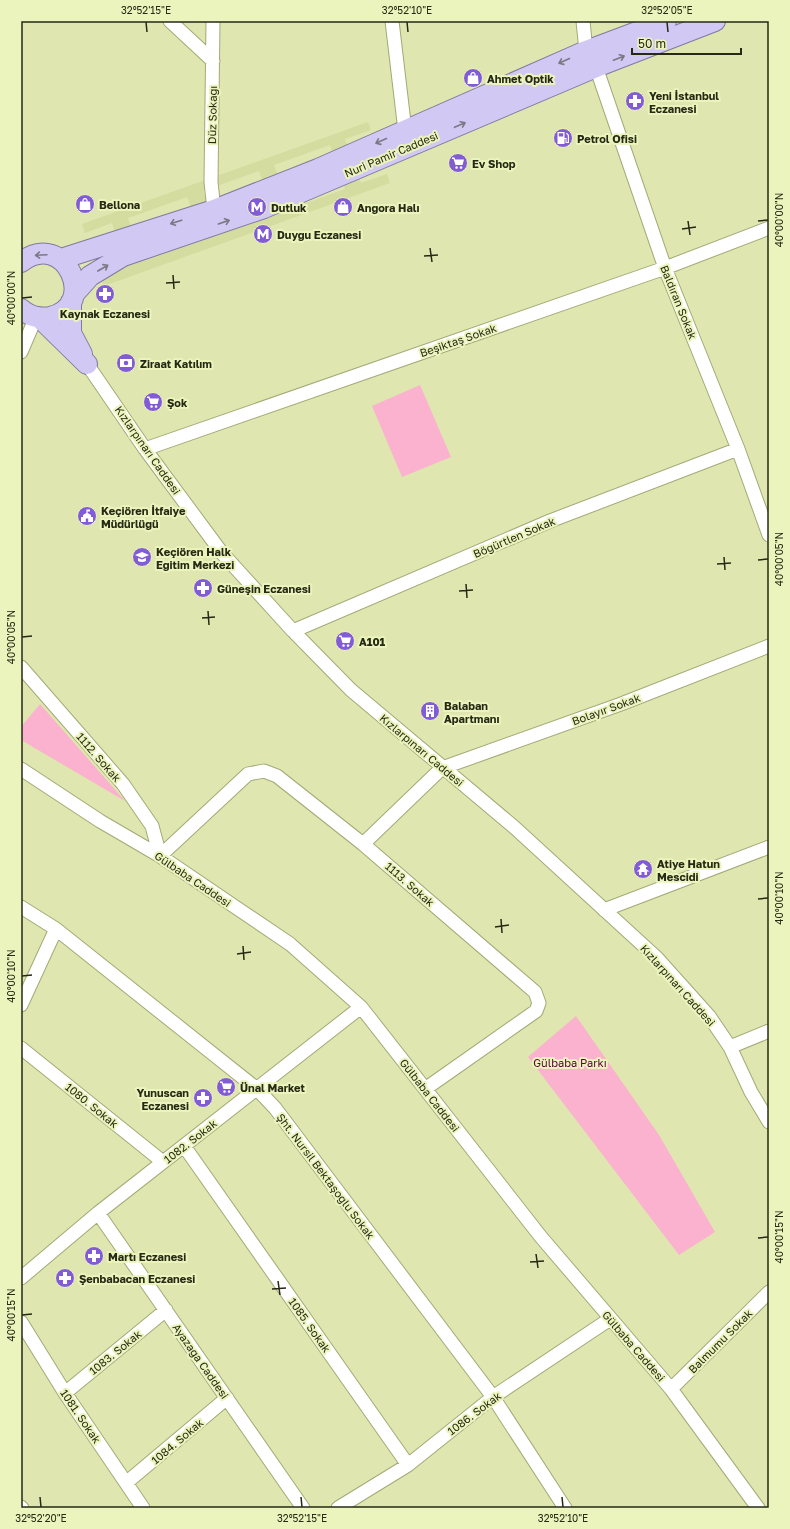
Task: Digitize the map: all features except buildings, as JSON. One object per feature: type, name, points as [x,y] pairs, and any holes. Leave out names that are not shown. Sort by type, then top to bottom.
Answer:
[{"type":"main road","name":"Nuri Pamir Caddesi","points":[[32,315],[55,316],[65,311],[90,276],[123,256],[264,208],[591,59],[666,21]]},
{"type":"main road","name":"Nuri Pamir Caddesi","points":[[61,259],[214,210],[318,169],[405,131],[591,59],[715,21]]},
{"type":"main road","points":[[21,262],[36,254],[53,255],[61,259],[68,266],[73,276],[71,333],[87,364]]},
{"type":"main road","points":[[32,315],[87,364]]},
{"type":"street","points":[[170,21],[213,61]]},
{"type":"street","name":"Düz Sokağı","points":[[213,21],[211,182],[214,210]]},
{"type":"street","points":[[392,21],[405,131]]},
{"type":"street","name":"Baldıran Sokak","points":[[583,21],[591,59],[665,268],[738,449],[769,535]]},
{"type":"street","name":"Beşiktaş Sokak","points":[[145,449],[665,268],[769,228]]},
{"type":"street","points":[[21,352],[32,315]]},
{"type":"street","name":"Kızlarpınarı Caddesi","points":[[87,364],[145,449],[222,553],[293,631],[351,690],[514,827],[657,958],[709,1016],[730,1047],[751,1092],[769,1122]]},
{"type":"street","name":"Böğürtlen Sokak","points":[[293,631],[550,521],[738,449]]},
{"type":"street","name":"Bolayır Sokak","points":[[442,768],[620,704],[769,646]]},
{"type":"street","name":"1112. Sokak","points":[[21,667],[123,784],[152,826],[160,856]]},
{"type":"street","points":[[363,844],[442,768]]},
{"type":"street","name":"Gülbaba Caddesi","points":[[21,769],[100,821],[160,856],[290,944],[361,1007],[541,1237],[671,1389],[758,1508]]},
{"type":"street","name":"1113. Sokak","points":[[160,856],[248,774],[264,771],[277,776],[363,844],[535,992],[540,1003],[536,1011],[425,1089]]},
{"type":"street","points":[[604,910],[769,847]]},
{"type":"street","name":"Şht. Nursil Bektaşoğlu Sokak","points":[[21,907],[56,929],[257,1089],[275,1108],[493,1398],[564,1508]]},
{"type":"street","points":[[21,1004],[56,929]]},
{"type":"street","name":"1082. Sokak","points":[[21,1278],[98,1213],[361,1007]]},
{"type":"street","points":[[730,1047],[769,1031]]},
{"type":"street","name":"1080. Sokak","points":[[21,1048],[164,1162]]},
{"type":"street","name":"1085. Sokak","points":[[184,1146],[408,1465]]},
{"type":"street","name":"Ayazağa Caddesi","points":[[98,1213],[303,1508]]},
{"type":"street","name":"Balmumu Sokak","points":[[671,1389],[769,1292]]},
{"type":"street","name":"1083. Sokak","points":[[65,1393],[166,1310]]},
{"type":"street","name":"1086. Sokak","points":[[338,1508],[408,1465],[493,1398],[610,1318]]},
{"type":"street","name":"1081. Sokak","points":[[21,1322],[65,1393],[143,1508]]},
{"type":"street","name":"1084. Sokak","points":[[126,1483],[227,1398]]},
{"type":"shaded area","points":[[368,122],[371,130],[345,139],[361,183],[387,174],[390,183],[104,286],[100,277],[127,267],[112,223],[85,233],[82,224]],"holes":[[[330,145],[345,189],[290,209],[274,165]],[[259,171],[275,214],[218,235],[203,191]],[[187,197],[203,240],[143,261],[128,218]]]},
{"type":"green space","points":[[420,385],[451,457],[402,477],[372,406]]},
{"type":"green space","points":[[40,704],[125,801],[21,740],[21,727]]},
{"type":"green space","name":"Gülbaba Parkı","points":[[576,1016],[659,1135],[715,1232],[679,1255],[528,1057]]},
{"type":"place","name":"Ahmet Optik","points":[[473,78]]},
{"type":"place","name":"Yeni İstanbul Eczanesi","points":[[635,101]]},
{"type":"place","name":"Petrol Ofisi","points":[[563,138]]},
{"type":"place","name":"Ev Shop","points":[[458,163]]},
{"type":"place","name":"Bellona","points":[[85,204]]},
{"type":"place","name":"Dutluk","points":[[257,207]]},
{"type":"place","name":"Angora Halı","points":[[343,207]]},
{"type":"place","name":"Duygu Eczanesi","points":[[263,234]]},
{"type":"place","name":"Kaynak Eczanesi","points":[[105,294]]},
{"type":"place","name":"Ziraat Katılım","points":[[126,363]]},
{"type":"place","name":"Şok","points":[[153,402]]},
{"type":"place","name":"Keçiören İtfaiye Müdürlüğü","points":[[87,516]]},
{"type":"place","name":"Keçiören Halk Eğitim Merkezi","points":[[142,557]]},
{"type":"place","name":"Güneşin Eczanesi","points":[[203,588]]},
{"type":"place","name":"A101","points":[[345,641]]},
{"type":"place","name":"Balaban Apartmanı","points":[[430,711]]},
{"type":"place","name":"Atiye Hatun Mescidi","points":[[643,869]]},
{"type":"place","name":"Ünal Market","points":[[226,1087]]},
{"type":"place","name":"Yunuscan Eczanesi","points":[[203,1098]]},
{"type":"place","name":"Martı Eczanesi","points":[[94,1256]]},
{"type":"place","name":"Şenbabacan Eczanesi","points":[[65,1278]]}]
